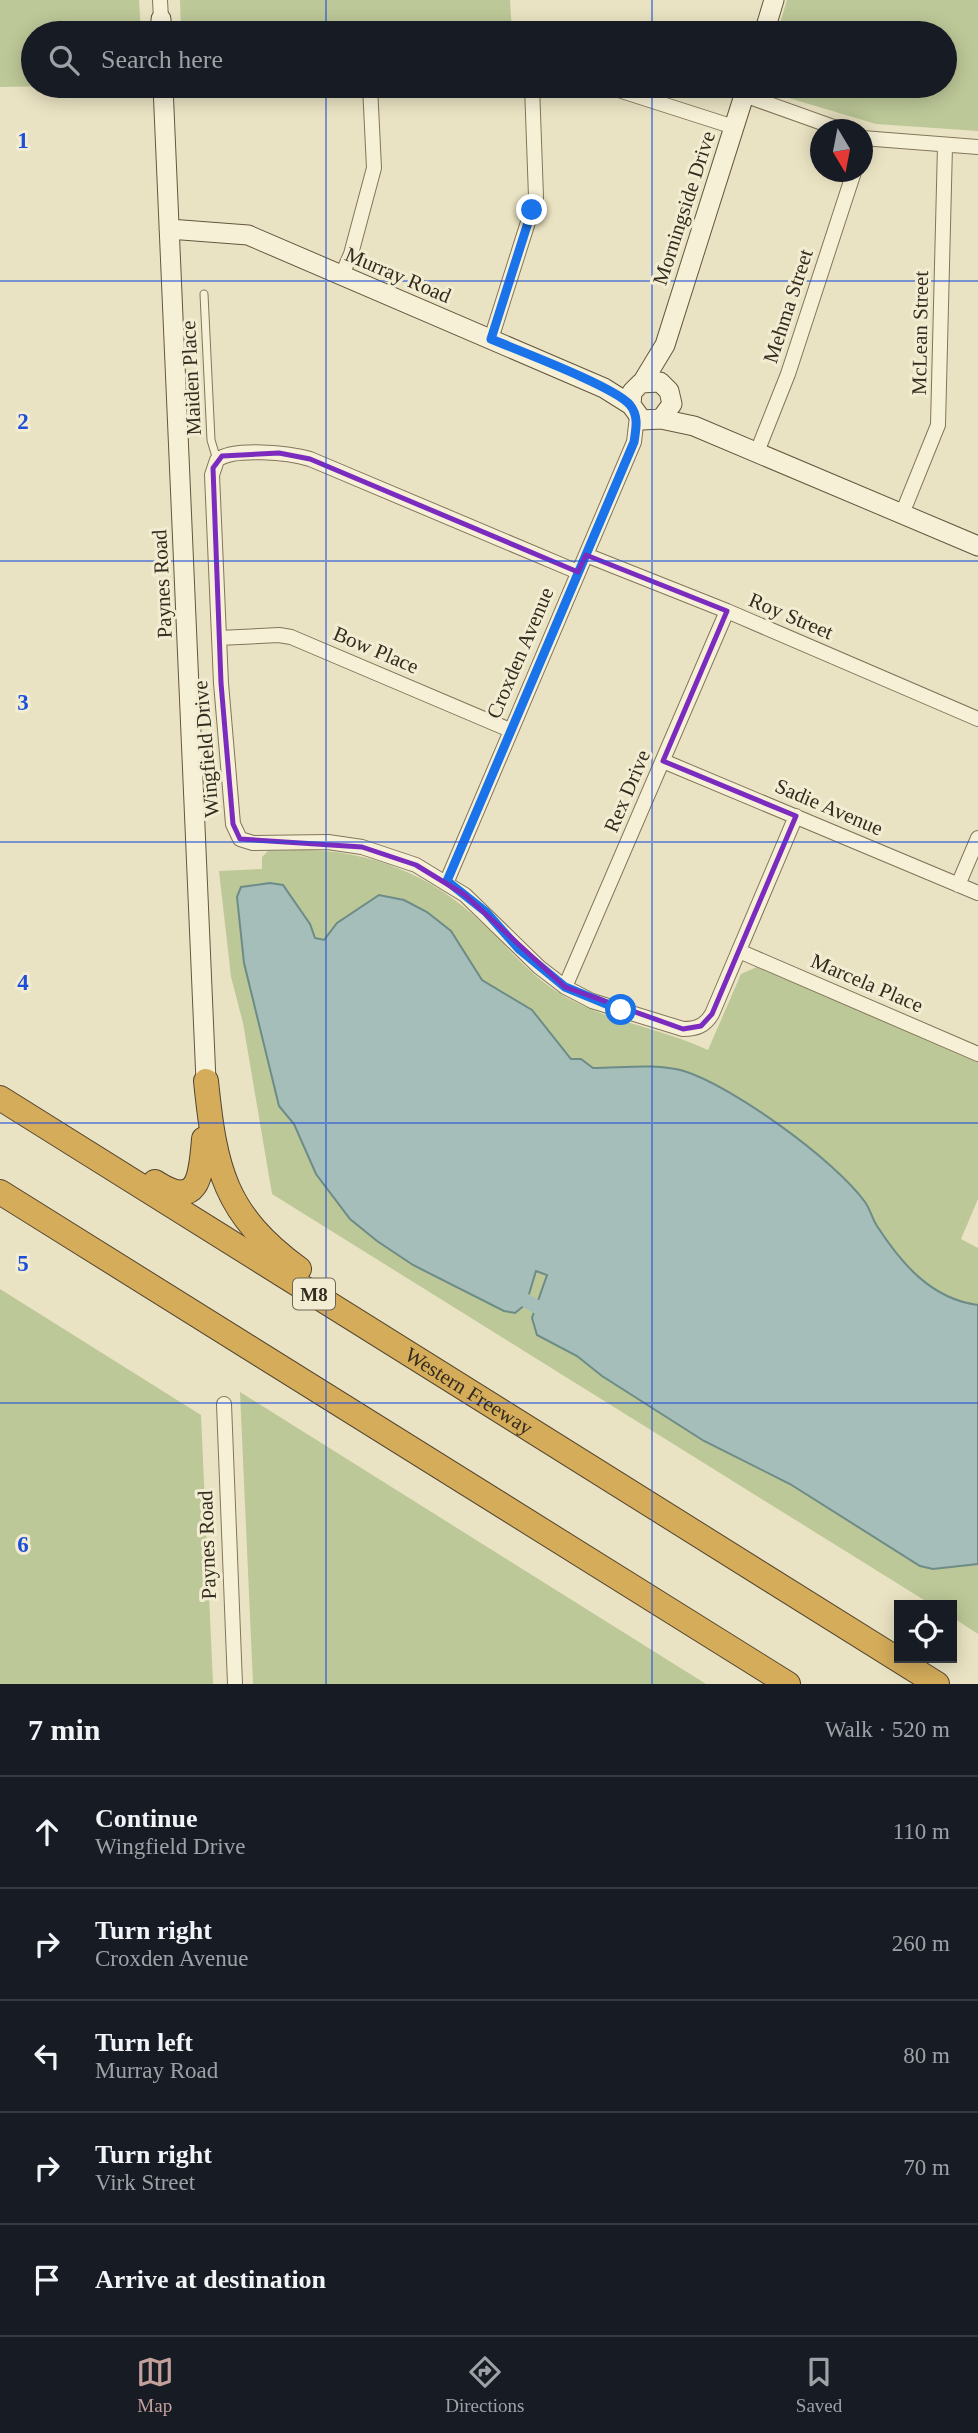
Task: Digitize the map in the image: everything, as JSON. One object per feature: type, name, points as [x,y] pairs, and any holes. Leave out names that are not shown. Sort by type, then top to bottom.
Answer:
[{"type":"highway","points":[[0,1096],[87,1139],[163,1187],[180,1192],[194,1189],[201,1175],[206,1081]]},
{"type":"highway","points":[[206,1081],[218,1166],[235,1203],[262,1238],[336,1295],[500,1411]]},
{"type":"highway","name":"Western Freeway","points":[[0,1096],[937,1684]]},
{"type":"highway","points":[[0,1192],[788,1684]]},
{"type":"street","points":[[768,21],[774,0]]},
{"type":"street","name":"Paynes Road","points":[[164,98],[206,1081]]},
{"type":"street","points":[[341,277],[351,254],[374,168],[371,98]]},
{"type":"street","points":[[491,339],[536,197],[532,98]]},
{"type":"street","points":[[643,98],[734,127]]},
{"type":"street","name":"Morningside Drive","points":[[644,405],[744,98]]},
{"type":"street","points":[[763,98],[815,119]]},
{"type":"street","points":[[873,141],[978,147]]},
{"type":"street","name":"McLean Street","points":[[902,514],[938,425],[945,146]]},
{"type":"street","name":"Mehma Street","points":[[757,452],[788,374],[850,182]]},
{"type":"street","name":"Murray Road","points":[[169,229],[248,235],[341,277],[978,546]]},
{"type":"street","name":"Morningside Drive","points":[[665,345],[669,394]]},
{"type":"street","points":[[653,381],[669,394],[670,410],[644,405],[653,381]]},
{"type":"street","name":"Murray Road","points":[[669,394],[694,426]]},
{"type":"street","name":"Croxden Avenue","points":[[447,881],[634,442],[644,405]]},
{"type":"street","points":[[217,460],[230,455],[279,453],[310,459],[578,572]]},
{"type":"street","name":"Wingfield Drive","points":[[217,460],[212,475],[219,638],[233,824],[240,839],[253,843],[328,842],[362,847],[416,865],[447,881],[486,912],[519,949],[565,987],[602,1004],[683,1029],[693,1029],[708,1021],[796,816]]},
{"type":"street","name":"Roy Street","points":[[586,555],[727,611],[978,719]]},
{"type":"street","name":"Rex Drive","points":[[565,987],[727,611]]},
{"type":"street","name":"Bow Place","points":[[219,638],[279,635],[291,638],[510,730]]},
{"type":"street","name":"Sadie Avenue","points":[[663,761],[978,893]]},
{"type":"street","points":[[958,885],[978,838]]},
{"type":"street","name":"Marcela Place","points":[[739,951],[978,1054]]},
{"type":"street","name":"Paynes Road","points":[[224,1404],[235,1684]]},
{"type":"lane","name":"Maiden Place","points":[[204,294],[211,440],[217,460]]},
{"type":"highlighted area","points":[[279,453],[310,459],[578,572],[586,555],[727,611],[663,761],[796,816],[712,1014],[701,1026],[683,1029],[565,987],[465,895],[416,865],[362,847],[240,839],[233,824],[221,683],[213,468],[222,456]]},
{"type":"green space","points":[[0,0],[139,0],[140,21],[21,21],[21,87],[0,87]]},
{"type":"green space","points":[[180,0],[510,0],[511,21],[181,21]]},
{"type":"green space","points":[[787,0],[978,0],[978,131],[876,124],[873,123],[873,119],[859,119],[789,98],[957,98],[957,21],[781,21]]},
{"type":"green space","points":[[268,851],[327,851],[376,860],[399,868],[462,905],[530,971],[564,996],[617,1019],[708,1050],[741,974],[757,967],[978,1061],[978,1199],[961,1239],[978,1248],[978,1634],[957,1620],[957,1600],[924,1600],[272,1194],[243,1023],[231,977],[219,871],[262,869],[262,857]]},
{"type":"green space","points":[[0,1289],[201,1415],[213,1684],[0,1684]]},
{"type":"green space","points":[[240,1392],[706,1684],[253,1684]]},
{"type":"water","points":[[270,883],[283,885],[310,924],[315,938],[324,940],[337,923],[379,895],[404,900],[427,912],[451,931],[482,980],[532,1010],[571,1059],[581,1059],[593,1068],[651,1067],[684,1071],[728,1092],[781,1126],[851,1185],[865,1202],[886,1240],[919,1277],[946,1295],[978,1305],[978,1564],[933,1569],[920,1566],[790,1484],[704,1441],[602,1376],[577,1356],[537,1335],[532,1318],[547,1275],[536,1271],[526,1304],[515,1313],[504,1311],[413,1265],[350,1219],[316,1174],[294,1124],[279,1106],[244,963],[237,897],[241,887]]},
{"type":"waterway","points":[[511,1292],[551,1315]]},
{"type":"route","points":[[532,210],[491,339],[604,388],[631,405],[637,416],[634,442],[447,881],[486,912],[519,949],[565,987],[621,1010]]}]
